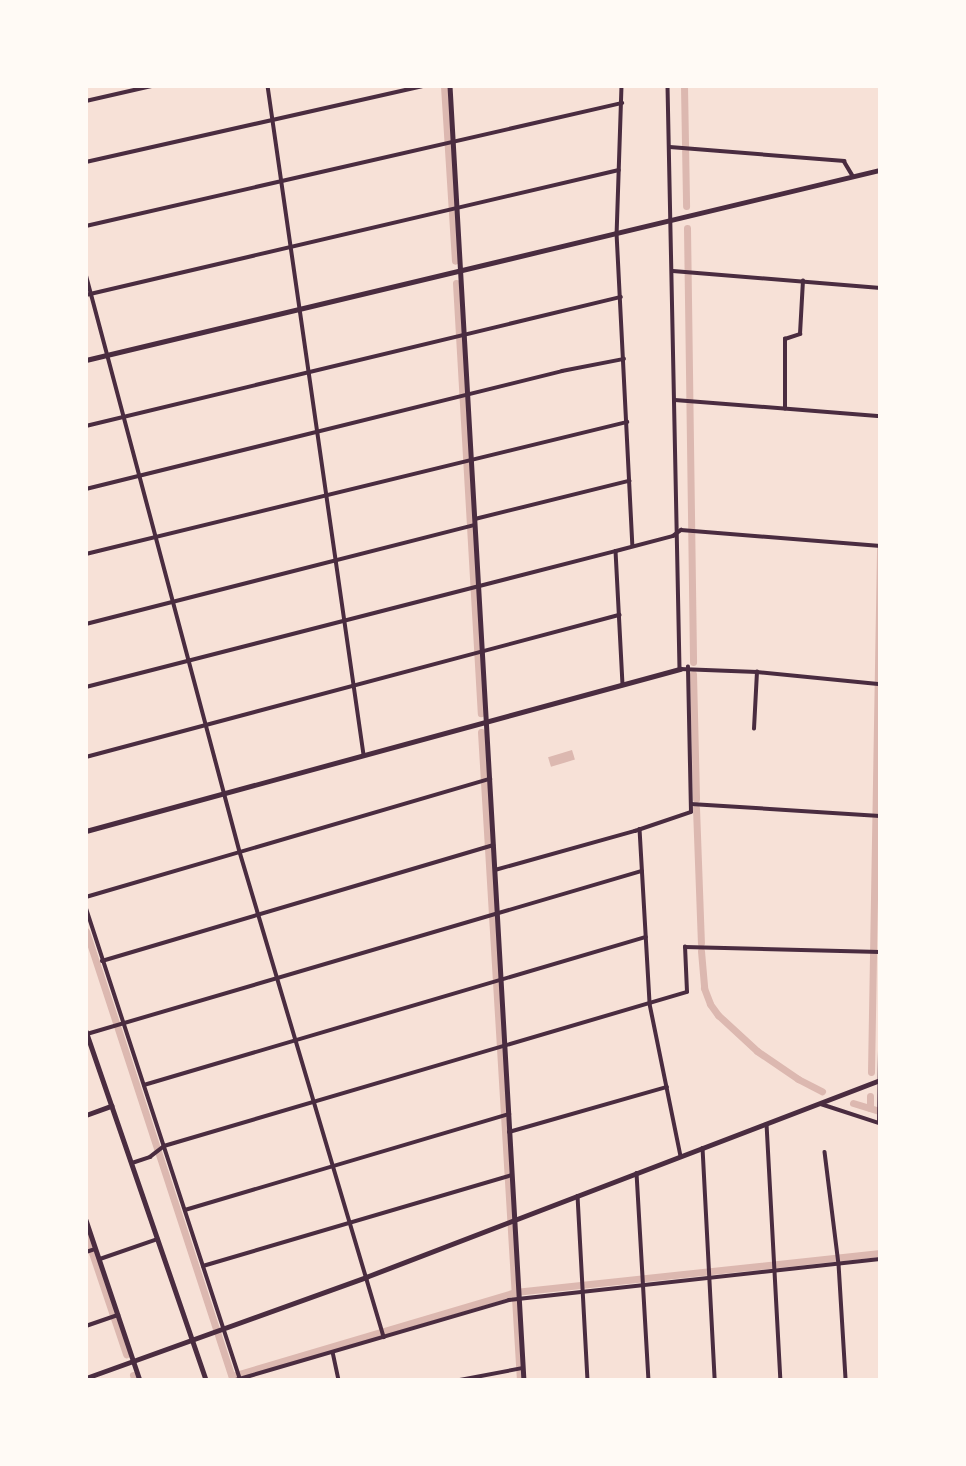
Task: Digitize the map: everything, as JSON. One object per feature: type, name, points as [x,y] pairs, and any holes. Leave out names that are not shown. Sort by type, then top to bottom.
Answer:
[{"type":"street","points":[[86,102],[152,86]]},
{"type":"street","points":[[268,86],[298,310],[337,558],[364,755]]},
{"type":"street","points":[[86,162],[422,86]]},
{"type":"street","points":[[450,86],[524,1380]]},
{"type":"street","points":[[622,86],[617,233],[633,546]]},
{"type":"street","points":[[668,86],[680,669]]},
{"type":"street","points":[[86,226],[622,103]]},
{"type":"street","points":[[670,148],[844,161],[853,176]]},
{"type":"street","points":[[86,295],[619,170]]},
{"type":"street","points":[[86,360],[880,170]]},
{"type":"street","points":[[672,271],[880,288]]},
{"type":"street","points":[[86,274],[240,852],[384,1337]]},
{"type":"street","points":[[785,409],[785,339],[800,334],[803,281]]},
{"type":"street","points":[[86,426],[621,297]]},
{"type":"street","points":[[86,489],[468,394],[624,359]]},
{"type":"street","points":[[675,400],[880,415]]},
{"type":"street","points":[[86,554],[627,422]]},
{"type":"street","points":[[86,624],[630,481]]},
{"type":"street","points":[[86,687],[677,533],[691,531],[879,546]]},
{"type":"street","points":[[616,551],[623,685]]},
{"type":"street","points":[[86,757],[619,615]]},
{"type":"street","points":[[495,870],[689,813],[688,667]]},
{"type":"street","points":[[86,831],[688,667],[878,684]]},
{"type":"street","points":[[754,729],[757,672]]},
{"type":"street","points":[[86,897],[490,779]]},
{"type":"street","points":[[691,804],[880,816]]},
{"type":"street","points":[[640,829],[650,1004],[681,1156]]},
{"type":"street","points":[[102,961],[493,845]]},
{"type":"street","points":[[206,1380],[86,1032],[642,871]]},
{"type":"street","points":[[86,907],[239,1378],[509,1300],[880,1259]]},
{"type":"street","points":[[144,1085],[646,937]]},
{"type":"street","points":[[132,1163],[150,1157],[164,1146],[687,992],[685,947],[877,952]]},
{"type":"street","points":[[821,1104],[880,1124],[880,1050]]},
{"type":"street","points":[[86,1378],[212,1335],[880,1081]]},
{"type":"street","points":[[509,1132],[667,1087]]},
{"type":"street","points":[[86,1115],[111,1106]]},
{"type":"street","points":[[185,1210],[509,1114]]},
{"type":"street","points":[[767,1124],[781,1380]]},
{"type":"street","points":[[702,1148],[715,1380]]},
{"type":"street","points":[[825,1152],[839,1262],[846,1380]]},
{"type":"street","points":[[637,1173],[649,1380]]},
{"type":"street","points":[[203,1266],[512,1175]]},
{"type":"street","points":[[578,1196],[588,1380]]},
{"type":"street","points":[[86,1220],[140,1380]]},
{"type":"street","points":[[99,1259],[158,1239]]},
{"type":"street","points":[[86,1252],[95,1249]]},
{"type":"street","points":[[86,1326],[118,1315]]},
{"type":"street","points":[[333,1351],[339,1380]]},
{"type":"street","points":[[460,1380],[523,1368]]},
{"type":"shaded area","points":[[572,750],[575,760],[551,767],[548,757]]},
{"type":"waterway","points":[[444,86],[455,261]]},
{"type":"waterway","points":[[684,86],[686,206]]},
{"type":"waterway","points":[[687,228],[693,662]]},
{"type":"waterway","points":[[456,283],[481,713]]},
{"type":"waterway","points":[[871,1072],[880,549]]},
{"type":"waterway","points":[[693,674],[696,799]]},
{"type":"waterway","points":[[481,732],[520,1380]]},
{"type":"waterway","points":[[696,808],[701,943]]},
{"type":"waterway","points":[[86,931],[233,1380]]},
{"type":"waterway","points":[[701,951],[704,988],[718,1015],[757,1051],[798,1079],[822,1091]]},
{"type":"waterway","points":[[870,1096],[870,1108]]},
{"type":"waterway","points":[[853,1103],[880,1111]]},
{"type":"waterway","points":[[86,1235],[126,1354]]},
{"type":"waterway","points":[[232,1376],[515,1292],[880,1253]]},
{"type":"waterway","points":[[133,1375],[135,1380]]}]
